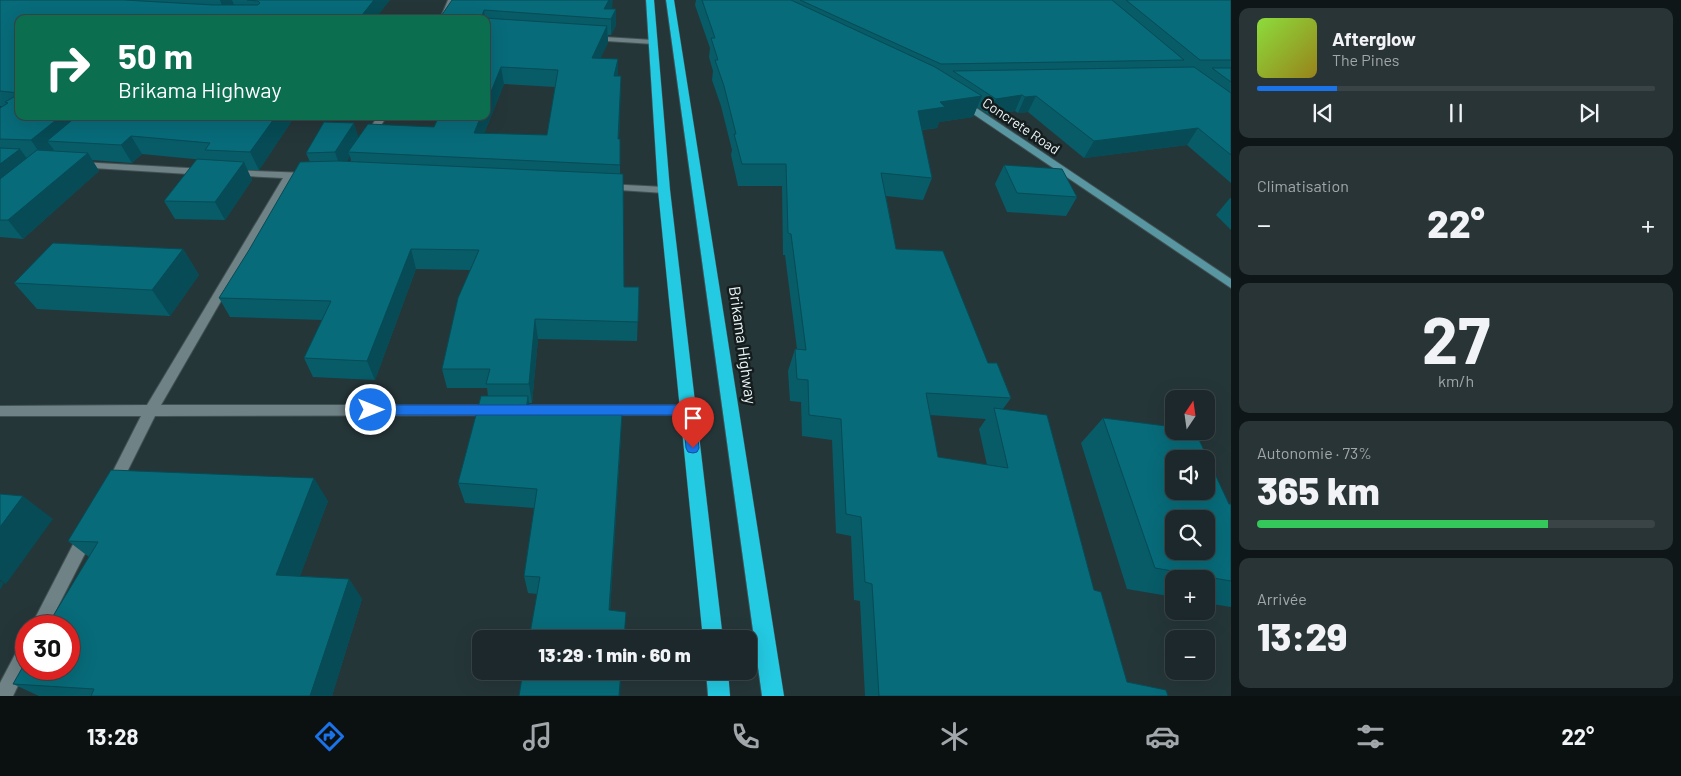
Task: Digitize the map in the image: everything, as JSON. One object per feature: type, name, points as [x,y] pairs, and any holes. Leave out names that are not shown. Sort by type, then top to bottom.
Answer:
[{"type":"highway","points":[[650,0],[664,190],[712,630]]},
{"type":"highway","name":"Brikama Highway","points":[[670,0],[773,696]]},
{"type":"highway","points":[[718,680],[720,696]]},
{"type":"street","points":[[445,15],[451,0]]},
{"type":"street","points":[[584,37],[653,42]]},
{"type":"street","name":"Concrete Road","points":[[957,100],[1231,284]]},
{"type":"street","points":[[366,142],[380,120]]},
{"type":"street","points":[[74,164],[288,177],[316,176]]},
{"type":"street","points":[[107,496],[152,410],[288,177]]},
{"type":"street","points":[[594,187],[664,190]]},
{"type":"street","points":[[0,410],[689,410]]},
{"type":"street","points":[[45,615],[94,522]]},
{"type":"street","points":[[3,696],[15,673]]},
{"type":"building","points":[[0,0],[124,0],[213,5],[258,5],[260,3],[258,1],[247,0],[374,0],[362,15],[15,15],[15,93],[0,91]]},
{"type":"building","points":[[452,0],[609,0],[604,9],[616,9],[611,19],[484,10],[482,15],[442,15]]},
{"type":"building","points":[[702,0],[791,0],[935,67],[982,96],[940,102],[945,107],[918,111],[932,178],[881,173],[896,249],[943,251],[988,363],[997,363],[1011,398],[926,393],[938,457],[1008,468],[994,408],[1047,415],[1094,590],[1101,592],[1127,682],[1166,690],[1168,696],[879,696],[872,584],[865,582],[861,517],[846,514],[841,419],[809,415],[808,380],[797,379],[795,349],[806,350],[791,234],[788,233],[786,164],[742,164],[724,86],[715,60],[718,60],[711,38],[715,38]]},
{"type":"building","points":[[800,0],[1112,0],[1184,60],[941,64]]},
{"type":"building","points":[[1126,0],[1231,0],[1231,60],[1200,60]]},
{"type":"building","points":[[490,18],[607,26],[592,58],[618,59],[614,76],[621,76],[618,139],[620,139],[620,165],[348,152],[368,124],[434,127],[437,120],[479,120],[474,133],[547,135],[558,70],[501,67],[490,94]]},
{"type":"building","points":[[1194,67],[1231,93],[1231,155],[1198,128],[1094,141],[1036,96],[1025,97],[1022,95],[996,99],[953,71]]},
{"type":"building","points":[[1212,68],[1231,68],[1231,82]]},
{"type":"building","points":[[15,96],[15,120],[56,120],[31,140],[0,139],[0,108],[8,103],[5,102]]},
{"type":"building","points":[[72,120],[273,120],[250,152],[205,150],[210,143],[131,136],[121,145],[47,141]]},
{"type":"building","points":[[324,122],[354,123],[335,152],[306,153]]},
{"type":"building","points":[[0,148],[20,149],[0,164]]},
{"type":"building","points":[[37,150],[88,153],[8,220],[0,220],[0,179]]},
{"type":"building","points":[[197,159],[244,162],[215,202],[164,201]]},
{"type":"building","points":[[338,161],[623,174],[624,287],[639,287],[638,322],[535,319],[529,384],[486,384],[490,369],[442,369],[458,298],[479,250],[411,249],[367,361],[304,358],[331,301],[219,298],[300,162]]},
{"type":"building","points":[[1004,165],[1062,169],[1077,197],[1017,193]]},
{"type":"building","points":[[53,243],[183,249],[152,290],[14,283]]},
{"type":"building","points":[[481,396],[528,396],[526,410],[622,414],[609,610],[626,612],[625,630],[531,630],[540,577],[524,576],[537,489],[458,483]]},
{"type":"building","points":[[1103,418],[1165,426],[1165,440],[1199,440],[1204,450],[1165,450],[1165,500],[1215,500],[1215,474],[1229,504],[1231,504],[1231,581],[1215,578],[1215,570],[1167,570],[1155,568]]},
{"type":"building","points":[[111,470],[314,478],[276,575],[349,579],[310,696],[91,696],[94,689],[13,684],[15,680],[80,680],[80,615],[54,615],[98,542],[68,541]]},
{"type":"building","points":[[0,494],[23,496],[0,527]]},
{"type":"building","points":[[522,680],[620,680],[619,696],[519,696]]},
{"type":"route","points":[[371,410],[689,410],[693,448]]}]
